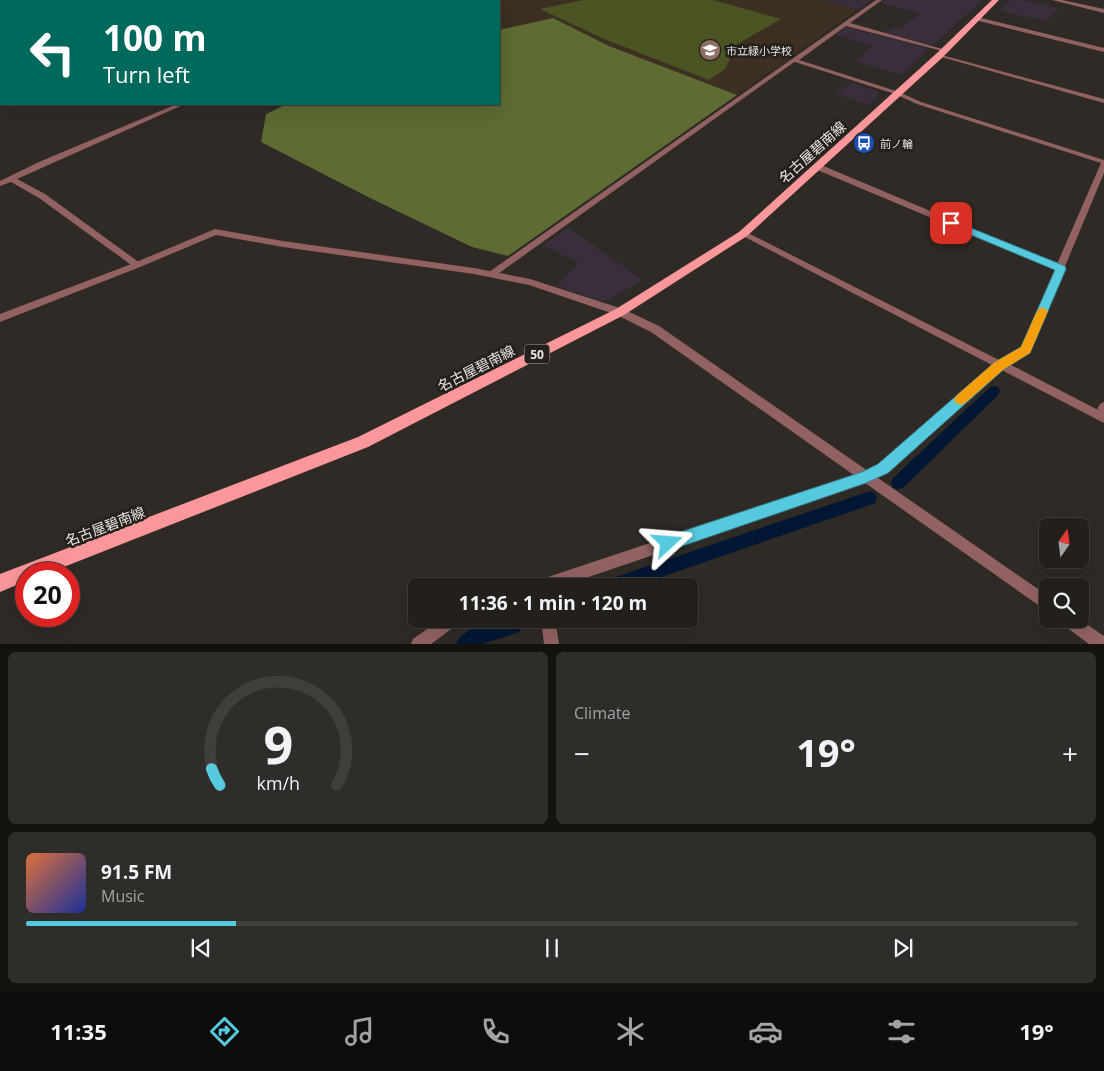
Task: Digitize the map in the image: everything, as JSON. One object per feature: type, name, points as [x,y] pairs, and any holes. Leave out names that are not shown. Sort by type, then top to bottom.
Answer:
[{"type":"main road","name":"名古屋碧南線","points":[[0,583],[363,442],[620,312],[743,234],[942,53],[996,0]]},
{"type":"street","points":[[492,274],[879,0]]},
{"type":"street","points":[[1055,0],[1104,11]]},
{"type":"street","points":[[977,18],[1104,50]]},
{"type":"street","points":[[846,24],[1104,101]]},
{"type":"street","points":[[566,578],[866,477],[883,469],[999,365],[1025,350],[1061,269],[1104,163],[794,60]]},
{"type":"street","points":[[0,184],[180,105]]},
{"type":"street","points":[[818,167],[1061,269]]},
{"type":"street","points":[[11,179],[42,196],[137,266]]},
{"type":"street","points":[[0,318],[137,266],[215,232],[283,244],[492,274],[530,282],[620,312],[655,330],[1039,599]]},
{"type":"street","points":[[743,234],[999,365],[1103,414]]},
{"type":"street","points":[[418,644],[440,628]]},
{"type":"street","points":[[549,628],[552,644]]},
{"type":"street","points":[[1080,628],[1102,644]]},
{"type":"shaded area","name":"市立緑小学校","points":[[500,0],[822,0],[857,10],[737,95],[609,46],[553,18],[500,30]]},
{"type":"shaded area","points":[[822,0],[871,0],[857,10]]},
{"type":"shaded area","points":[[885,0],[982,0],[933,45],[929,45],[887,33],[894,27],[900,29],[920,13],[881,3]]},
{"type":"shaded area","points":[[1011,0],[1022,0],[1059,8],[1046,21],[1000,11]]},
{"type":"shaded area","points":[[846,27],[925,47],[928,50],[901,75],[855,61],[873,46],[836,35]]},
{"type":"shaded area","points":[[851,83],[877,91],[879,94],[868,105],[836,94]]},
{"type":"shaded area","points":[[568,228],[643,280],[606,301],[600,301],[557,286],[579,263],[543,245]]},
{"type":"green space","points":[[583,0],[713,0],[781,19],[736,45],[725,69],[709,80],[604,39],[540,9]]},
{"type":"green space","points":[[553,18],[609,46],[737,95],[508,256],[472,247],[370,198],[261,142],[266,114],[285,105],[500,105],[500,30]]},
{"type":"waterway","points":[[898,483],[994,391]]},
{"type":"waterway","points":[[636,578],[870,498]]},
{"type":"waterway","points":[[464,644],[472,638],[506,628]]},
{"type":"slow traffic","points":[[961,400],[999,365],[1025,350],[1042,311]]},
{"type":"place","name":"市立緑小学校","points":[[710,50]]},
{"type":"place","name":"前ノ輪","points":[[864,143]]},
{"type":"route","points":[[668,543],[866,477],[883,469],[999,365],[1025,350],[1061,269],[951,223]]}]
